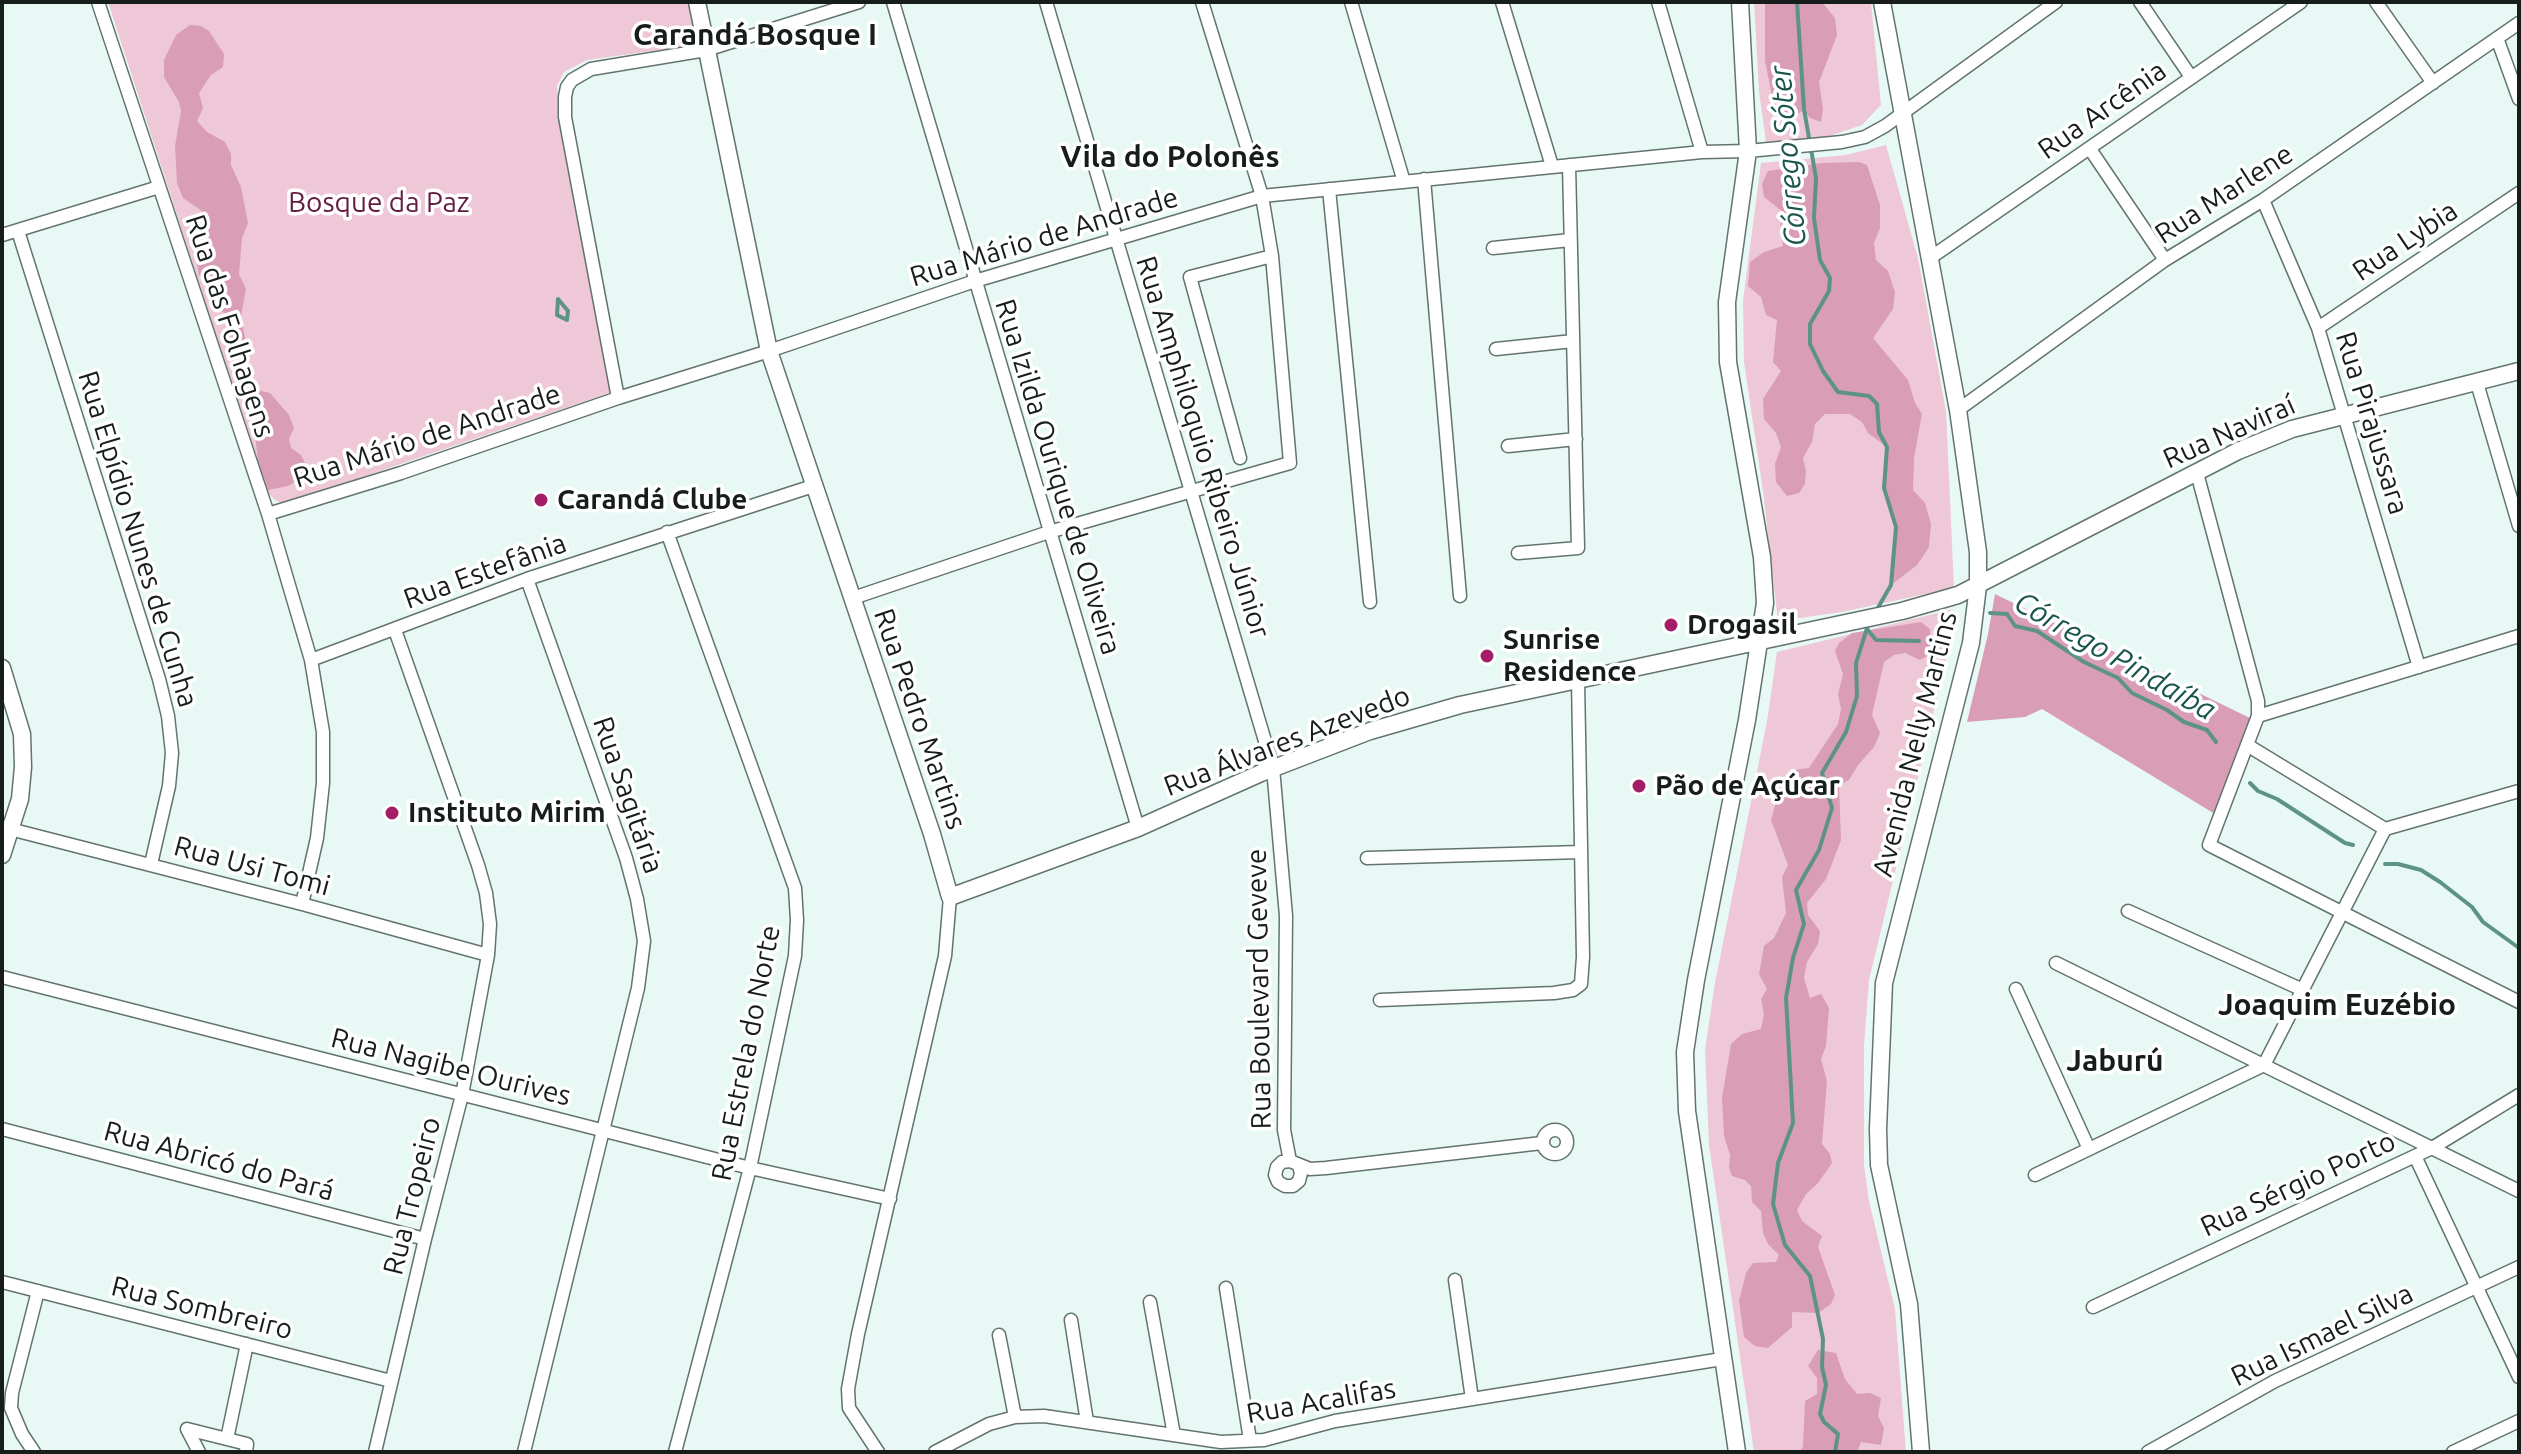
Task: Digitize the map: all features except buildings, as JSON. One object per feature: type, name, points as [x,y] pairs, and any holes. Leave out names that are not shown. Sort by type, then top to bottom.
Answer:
[{"type":"main road","name":"Rua Pedro Martins","points":[[697,2],[769,351],[932,834],[950,897]]},
{"type":"main road","points":[[1737,1452],[1687,1111],[1685,1052],[1761,641],[1765,603],[1763,562],[1728,362],[1727,302],[1748,151],[1740,2]]},
{"type":"main road","name":"Avenida Nelly Martins","points":[[1882,2],[1958,410],[1978,552],[1978,586],[1971,643],[1884,983],[1879,1165],[1909,1304],[1921,1452]]},
{"type":"main road","name":"Rua Naviraí","points":[[1978,586],[2238,451],[2292,429],[2519,371]]},
{"type":"main road","name":"Rua Álvares Azevedo","points":[[950,897],[1138,828],[1273,768],[1370,731],[1460,705],[1902,611],[1978,586]]},
{"type":"main road","points":[[2,668],[22,734],[23,767],[20,799],[6,828],[2,855]]},
{"type":"street","name":"Rua das Folhagens","points":[[98,2],[268,514],[311,660],[323,732],[323,783],[317,838],[302,904]]},
{"type":"street","points":[[618,398],[565,117],[565,97],[572,80],[591,69],[706,50],[859,2]]},
{"type":"street","name":"Rua Izilda Ourique de Oliveira","points":[[893,2],[1138,828]]},
{"type":"street","name":"Rua Amphiloquio Ribeiro Júnior","points":[[1046,2],[1273,768]]},
{"type":"street","points":[[853,598],[1049,532],[1290,463],[1272,256],[1262,196],[1202,2]]},
{"type":"street","points":[[1351,2],[1404,182]]},
{"type":"street","points":[[1502,2],[1552,166]]},
{"type":"street","points":[[1658,2],[1702,152]]},
{"type":"street","name":"Rua Mário de Andrade","points":[[268,514],[401,473],[975,281],[1262,196],[1702,152],[1748,151],[1865,137],[2056,2]]},
{"type":"street","points":[[2140,2],[2191,77]]},
{"type":"street","name":"Rua Arcênia","points":[[1930,258],[2301,2]]},
{"type":"street","points":[[2376,2],[2433,83]]},
{"type":"street","name":"Rua Marlene","points":[[1958,410],[2165,260],[2263,200],[2519,23]]},
{"type":"street","points":[[2497,38],[2519,99]]},
{"type":"street","points":[[2090,149],[2165,260]]},
{"type":"street","points":[[1518,553],[1578,548],[1569,165]]},
{"type":"street","points":[[1424,179],[1460,596]]},
{"type":"street","points":[[2,235],[159,187]]},
{"type":"street","points":[[1329,189],[1370,602]]},
{"type":"street","name":"Rua Lybia","points":[[2318,328],[2519,193]]},
{"type":"street","name":"Rua Pirajussara","points":[[2263,200],[2318,328],[2419,667]]},
{"type":"street","name":"Rua Elpídio Nunes de Cunha","points":[[18,231],[168,716],[172,753],[169,786],[151,864]]},
{"type":"street","points":[[1493,248],[1570,240]]},
{"type":"street","points":[[1240,458],[1190,277],[1272,256]]},
{"type":"street","points":[[1496,349],[1573,341]]},
{"type":"street","points":[[2477,383],[2519,526]]},
{"type":"street","points":[[1508,446],[1576,439]]},
{"type":"street","points":[[2197,473],[2258,701],[2258,716],[2209,845],[2519,1002]]},
{"type":"street","name":"Rua Estefânia","points":[[311,660],[527,579],[813,486]]},
{"type":"street","name":"Rua Estrela do Norte","points":[[667,532],[795,888],[797,920],[795,956],[750,1168],[675,1452]]},
{"type":"street","name":"Rua Sagitária","points":[[524,1452],[638,988],[644,941],[626,858],[527,579]]},
{"type":"street","name":"Rua Tropeiro","points":[[375,1452],[462,1095],[488,955],[490,924],[482,879],[395,630]]},
{"type":"street","points":[[2258,716],[2519,636]]},
{"type":"street","points":[[1380,1000],[1573,990],[1581,984],[1578,680]]},
{"type":"street","points":[[2247,745],[2385,829]]},
{"type":"street","name":"Rua Boulevard Geveve","points":[[1273,768],[1286,916],[1284,1130],[1295,1163],[1310,1169],[1326,1168],[1542,1143]]},
{"type":"street","points":[[2035,1175],[2264,1065],[2385,829],[2519,791]]},
{"type":"street","name":"Rua Usi Tomi","points":[[6,828],[488,955]]},
{"type":"street","points":[[1367,858],[1581,852]]},
{"type":"street","name":"Rua Pedro Martins","points":[[878,1452],[849,1408],[848,1389],[945,956],[950,897]]},
{"type":"street","points":[[2128,911],[2303,990]]},
{"type":"street","points":[[2056,963],[2519,1191]]},
{"type":"street","name":"Rua Nagibe Ourives","points":[[2,977],[750,1168],[890,1199]]},
{"type":"street","points":[[2016,989],[2089,1149]]},
{"type":"street","name":"Rua Sérgio Porto","points":[[2093,1307],[2432,1148],[2519,1095]]},
{"type":"street","name":"Rua Abricó do Pará","points":[[2,1129],[425,1239]]},
{"type":"street","points":[[2415,1156],[2519,1377]]},
{"type":"street","name":"Rua Ismael Silva","points":[[2148,1452],[2275,1381],[2519,1267]]},
{"type":"street","points":[[1455,1280],[1472,1399]]},
{"type":"street","name":"Rua Sombreiro","points":[[2,1282],[391,1381]]},
{"type":"street","points":[[1226,1288],[1250,1440]]},
{"type":"street","points":[[34,1452],[11,1408],[38,1291]]},
{"type":"street","points":[[1150,1302],[1174,1435]]},
{"type":"street","points":[[1071,1320],[1087,1422]]},
{"type":"street","points":[[999,1335],[1015,1417]]},
{"type":"street","points":[[227,1439],[247,1344]]},
{"type":"street","name":"Rua Acalifas","points":[[935,1452],[989,1424],[1015,1417],[1044,1416],[1221,1442],[1264,1440],[1335,1421],[1722,1359]]},
{"type":"street","points":[[2453,1452],[2519,1421]]},
{"type":"street","points":[[199,1452],[187,1429],[247,1444],[246,1452]]},
{"type":"green space","name":"Bosque da Paz","points":[[108,2],[694,2],[703,44],[587,60],[564,72],[557,86],[615,391],[283,504],[275,500],[267,492]]},
{"type":"green space","points":[[1754,2],[1871,2],[1881,105],[1862,125],[1824,138],[1766,142],[1759,92]]},
{"type":"green space","points":[[1886,145],[1918,258],[1946,411],[1954,588],[1842,612],[1778,621],[1744,362],[1743,301],[1761,163],[1846,155]]},
{"type":"green space","points":[[1955,611],[1950,644],[1869,980],[1864,1045],[1864,1165],[1869,1201],[1895,1309],[1906,1452],[1754,1452],[1709,1145],[1705,1050],[1715,983],[1767,721],[1777,652]]},
{"type":"shaded area","points":[[1765,2],[1822,2],[1835,18],[1837,35],[1819,82],[1823,109],[1821,122],[1810,118],[1804,110],[1791,118],[1789,126],[1774,106],[1765,61]]},
{"type":"shaded area","points":[[190,25],[209,31],[224,54],[223,67],[211,75],[199,93],[203,108],[197,121],[207,132],[225,142],[231,154],[231,165],[241,187],[248,223],[242,238],[239,274],[246,289],[241,316],[248,356],[240,365],[238,386],[228,351],[232,342],[230,317],[216,307],[210,296],[212,285],[199,275],[197,263],[206,234],[202,211],[183,198],[177,183],[175,146],[181,111],[164,77],[164,60],[176,35]]},
{"type":"shaded area","points":[[1859,162],[1867,165],[1880,205],[1880,228],[1874,243],[1876,260],[1888,271],[1895,292],[1893,309],[1873,338],[1908,380],[1922,414],[1914,458],[1913,490],[1925,503],[1931,524],[1929,547],[1917,565],[1891,585],[1896,527],[1884,488],[1887,447],[1868,433],[1862,422],[1850,414],[1825,414],[1815,424],[1812,442],[1803,458],[1805,484],[1799,493],[1787,496],[1776,482],[1775,464],[1781,447],[1776,433],[1764,419],[1763,399],[1781,371],[1773,362],[1777,320],[1766,315],[1761,297],[1748,286],[1750,262],[1764,252],[1783,246],[1780,227],[1783,212],[1764,197],[1762,184],[1768,171],[1822,163]]},
{"type":"shaded area","points":[[250,392],[270,393],[289,415],[294,428],[289,439],[291,448],[301,455],[307,467],[303,478],[288,486],[268,490],[258,461],[254,425],[248,420],[244,406]]},
{"type":"shaded area","points":[[1995,594],[2250,718],[2215,814],[2042,709],[2025,717],[1967,722]]},
{"type":"shaded area","points":[[1921,622],[1930,629],[1931,654],[1920,660],[1905,653],[1894,655],[1884,662],[1872,715],[1880,733],[1874,747],[1849,780],[1839,785],[1841,840],[1826,879],[1807,903],[1808,915],[1820,931],[1804,978],[1810,998],[1821,994],[1829,1008],[1826,1046],[1821,1059],[1827,1081],[1822,1144],[1830,1154],[1832,1163],[1797,1210],[1802,1221],[1822,1236],[1818,1247],[1835,1295],[1831,1304],[1818,1313],[1792,1312],[1792,1327],[1768,1348],[1755,1346],[1744,1337],[1739,1301],[1746,1273],[1753,1263],[1776,1262],[1779,1255],[1768,1244],[1763,1233],[1761,1211],[1752,1202],[1751,1186],[1745,1180],[1732,1176],[1724,1136],[1722,1098],[1731,1044],[1742,1034],[1761,1029],[1764,1014],[1761,999],[1767,989],[1759,974],[1764,946],[1774,938],[1786,913],[1782,877],[1788,865],[1771,820],[1776,802],[1791,783],[1795,770],[1809,768],[1838,724],[1841,709],[1838,694],[1843,674],[1835,651],[1839,643],[1852,633]]},
{"type":"shaded area","points":[[1818,1350],[1836,1353],[1845,1379],[1857,1394],[1870,1393],[1881,1398],[1878,1416],[1884,1428],[1881,1445],[1861,1442],[1857,1452],[1799,1452],[1803,1447],[1805,1401],[1817,1394],[1817,1378],[1808,1366]]},
{"type":"waterway","name":"Córrego Sóter","points":[[1797,2],[1804,109],[1816,178],[1814,218],[1820,260],[1830,278],[1829,291],[1810,324],[1810,344],[1838,392],[1869,396],[1877,404],[1879,432],[1887,447],[1884,488],[1896,527],[1891,585],[1876,611]]},
{"type":"waterway","points":[[558,299],[568,311],[567,320],[557,315],[558,299]]},
{"type":"waterway","name":"Córrego Pindaíba","points":[[1990,613],[2007,614],[2015,626],[2037,631],[2084,662],[2118,678],[2132,693],[2184,722],[2207,730],[2216,742]]},
{"type":"waterway","name":"Córrego Sóter","points":[[1835,1452],[1838,1434],[1820,1414],[1826,1385],[1822,1367],[1823,1339],[1810,1276],[1785,1245],[1773,1204],[1778,1163],[1793,1123],[1786,998],[1793,958],[1804,924],[1796,890],[1819,850],[1832,808],[1822,773],[1846,732],[1857,696],[1856,663],[1869,622]]},
{"type":"waterway","name":"Córrego Pindaíba","points":[[1867,629],[1876,640],[1919,641]]},
{"type":"waterway","name":"Córrego Pindaíba","points":[[2250,783],[2258,791],[2277,799],[2345,843],[2353,845]]},
{"type":"waterway","name":"Córrego Pindaíba","points":[[2385,864],[2421,870],[2472,907],[2483,922],[2519,948]]},
{"type":"place","name":"Carandá Clube","points":[[541,500]]},
{"type":"place","name":"Drogasil","points":[[1671,625]]},
{"type":"place","name":"Sunrise Residence","points":[[1487,656]]},
{"type":"place","name":"Pão de Açúcar","points":[[1639,786]]},
{"type":"place","name":"Instituto Mirim","points":[[392,813]]},
{"type":"district","name":"Carandá Bosque I","points":[[755,35]]},
{"type":"district","name":"Vila do Polonês","points":[[1170,157]]},
{"type":"district","name":"Joaquim Euzébio","points":[[2337,1005]]},
{"type":"district","name":"Jaburú","points":[[2115,1061]]}]
